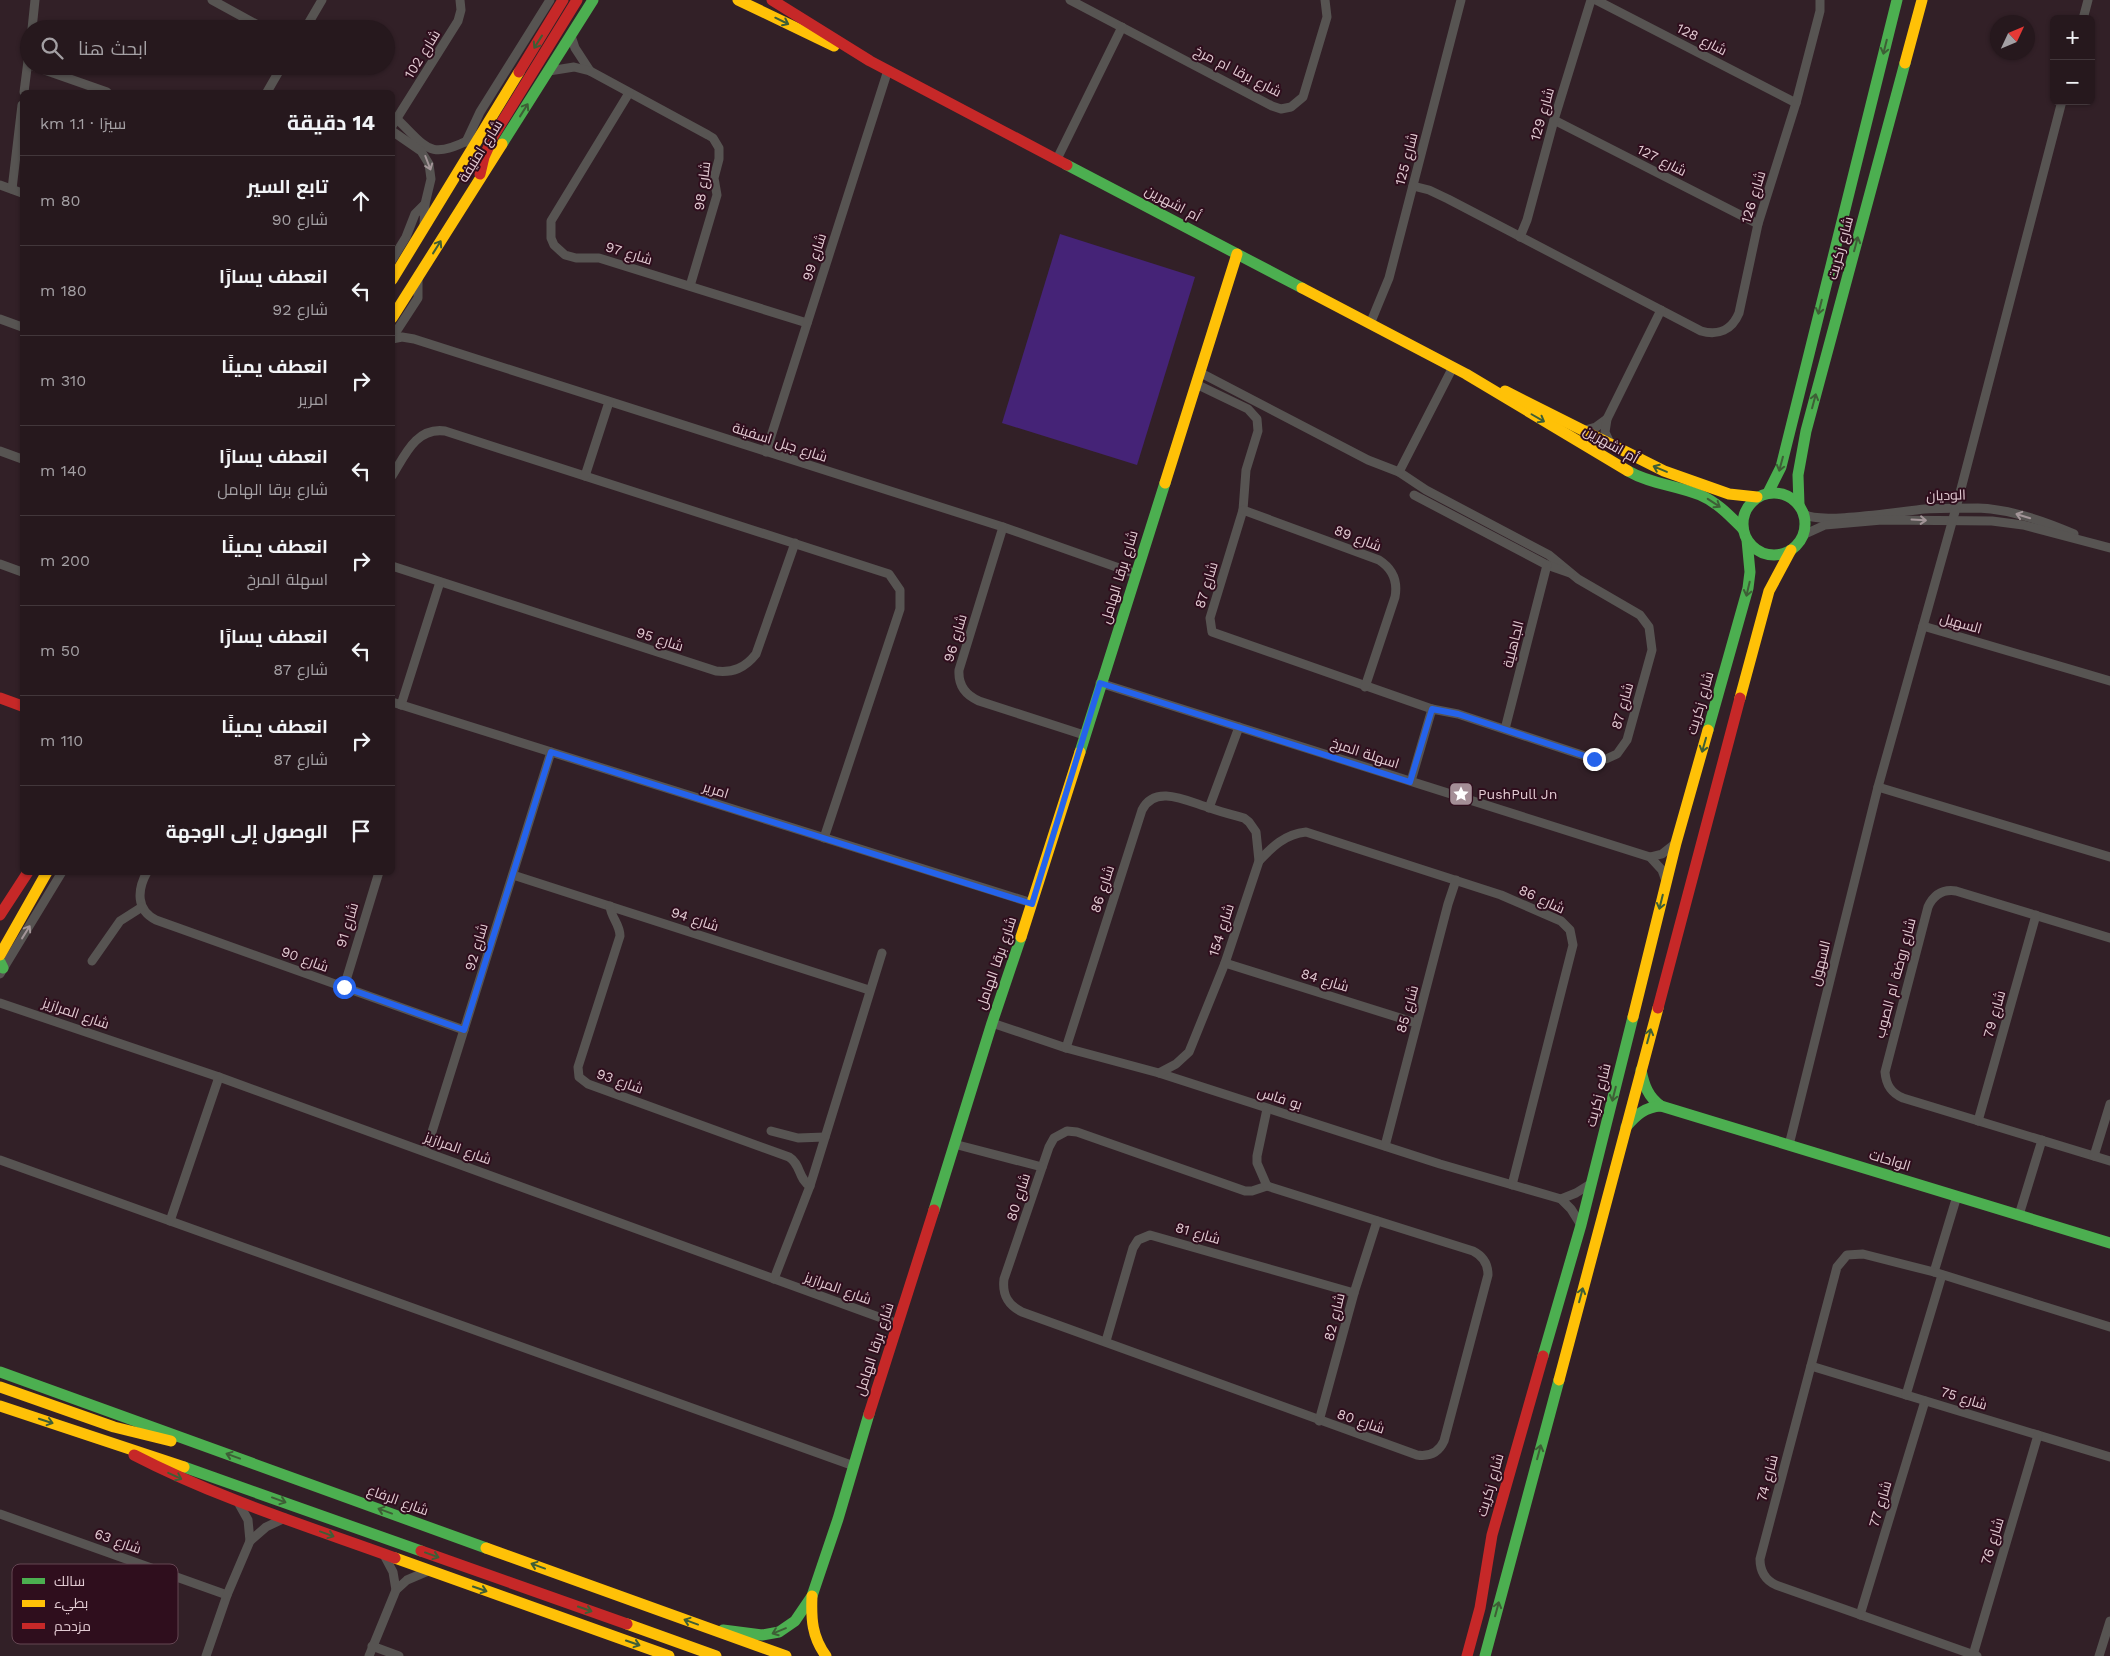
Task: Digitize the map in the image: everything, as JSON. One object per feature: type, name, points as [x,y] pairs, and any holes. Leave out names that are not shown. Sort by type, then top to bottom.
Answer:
[{"type":"street","points":[[33,20],[35,0]]},
{"type":"street","points":[[212,0],[249,20]]},
{"type":"street","points":[[310,20],[322,0]]},
{"type":"street","name":"شارع 102","points":[[460,0],[461,10],[458,21],[395,122],[423,144],[438,151],[444,151],[480,135]]},
{"type":"street","points":[[466,142],[480,112],[550,0]]},
{"type":"street","name":"شارع امنيفة","points":[[395,275],[563,0]]},
{"type":"street","points":[[479,181],[484,157],[494,135],[577,0]]},
{"type":"street","name":"شارع امنيفة","points":[[398,320],[418,277],[593,0]]},
{"type":"street","name":"أم اشهرين","points":[[738,0],[817,38],[865,58]]},
{"type":"street","name":"أم اشهرين","points":[[772,0],[865,58],[1453,368],[1512,394],[1585,430],[1691,487],[1732,517],[1743,529]]},
{"type":"street","name":"شارع برقا ام مرخ","points":[[1070,0],[1272,106],[1286,108],[1296,105],[1305,92],[1327,17],[1325,0]]},
{"type":"street","name":"شارع 125","points":[[1370,324],[1388,278],[1461,0]]},
{"type":"street","name":"شارع 129","points":[[1520,236],[1529,215],[1554,120],[1591,0]]},
{"type":"street","name":"شارع 128","points":[[1596,0],[1796,103]]},
{"type":"street","name":"شارع 126","points":[[1413,186],[1439,194],[1707,333],[1729,328],[1738,313],[1758,224],[1796,103],[1820,11],[1820,0]]},
{"type":"street","name":"شارع زكريت","points":[[1768,493],[1783,460],[1898,0]]},
{"type":"street","name":"شارع زكريت","points":[[1801,509],[1798,475],[1806,431],[1922,0]]},
{"type":"street","points":[[2084,15],[2088,0]]},
{"type":"street","points":[[1057,159],[1122,27]]},
{"type":"street","name":"شارع 98","points":[[571,36],[575,48],[590,71]]},
{"type":"street","name":"شارع 98","points":[[549,71],[574,67],[590,71],[708,135],[719,148],[719,160],[714,178],[717,195],[690,286]]},
{"type":"street","name":"شارع 99","points":[[766,452],[888,70]]},
{"type":"street","points":[[24,90],[28,75]]},
{"type":"street","points":[[59,75],[101,90]]},
{"type":"street","points":[[268,90],[277,75]]},
{"type":"street","name":"شارع 97","points":[[629,93],[602,141],[551,221],[551,238],[560,251],[570,258],[599,258],[807,323]]},
{"type":"street","name":"السهيل","points":[[2061,105],[1956,508],[1923,626],[2110,681]]},
{"type":"street","name":"شارع 127","points":[[1554,120],[1758,224]]},
{"type":"street","points":[[12,189],[20,122]]},
{"type":"street","points":[[395,133],[426,157],[429,164],[431,179],[424,229]]},
{"type":"street","points":[[0,185],[20,192]]},
{"type":"street","points":[[395,256],[404,242],[415,214],[426,204]]},
{"type":"street","name":"شارع برقا الهامل","points":[[708,1628],[762,1634],[779,1632],[796,1621],[812,1596],[1237,254]]},
{"type":"street","points":[[1585,430],[1596,427],[1606,419],[1661,310]]},
{"type":"street","points":[[0,319],[20,326]]},
{"type":"street","points":[[398,320],[414,339]]},
{"type":"street","name":"شارع جبل اسفينة","points":[[395,338],[414,339],[1003,527],[1136,574]]},
{"type":"street","points":[[1399,472],[1453,368]]},
{"type":"street","name":"شارع 87","points":[[1196,384],[1248,409],[1257,419],[1258,431],[1244,478],[1245,497],[1243,510],[1210,618],[1212,632],[1365,687],[1432,709],[1452,712],[1594,759],[1606,759],[1616,754],[1627,740],[1652,650],[1649,627],[1645,620],[1634,610],[1570,573],[1549,555],[1426,490],[1399,472],[1368,460],[1199,372]]},
{"type":"street","name":"أم اشهرين","points":[[1466,374],[1633,474],[1651,482],[1756,497]]},
{"type":"street","points":[[585,476],[609,402]]},
{"type":"street","points":[[1606,419],[1606,432],[1610,443]]},
{"type":"street","points":[[395,472],[416,440],[426,433],[439,430],[883,571],[894,579],[902,596],[900,609],[824,838]]},
{"type":"street","points":[[0,451],[20,458]]},
{"type":"street","points":[[1485,1656],[1626,1128],[1640,1068],[1769,591],[1776,572],[1803,535],[1805,521],[1801,509],[1788,496],[1775,492],[1756,497],[1745,511],[1743,529],[1747,540],[1752,547],[1767,554],[1775,555],[1791,550]]},
{"type":"street","name":"شارع 87","points":[[1414,495],[1547,565],[1570,573]]},
{"type":"street","name":"الوديان","points":[[1801,509],[1808,517],[1827,518],[1956,508],[1979,508],[2011,512],[2064,530],[2085,540]]},
{"type":"street","name":"شارع 89","points":[[1243,510],[1379,560],[1389,568],[1395,578],[1396,591],[1365,687]]},
{"type":"street","name":"الوديان","points":[[1803,535],[1825,525],[1894,519],[2002,521],[2085,540],[2110,548]]},
{"type":"street","name":"شارع 96","points":[[1003,527],[959,670],[962,686],[969,696],[979,701],[1084,734]]},
{"type":"street","name":"شارع زكريت","points":[[1467,1656],[1480,1608],[1492,1535],[1581,1224],[1666,881],[1748,588],[1750,572],[1747,540]]},
{"type":"street","name":"شارع 95","points":[[395,567],[716,671],[725,672],[743,667],[756,654],[795,543]]},
{"type":"street","points":[[0,564],[20,571]]},
{"type":"street","name":"الجاهلية","points":[[1505,729],[1547,565]]},
{"type":"street","points":[[397,703],[440,582]]},
{"type":"street","name":"السهول","points":[[1789,1145],[1878,787],[1923,626]]},
{"type":"street","name":"اسهلة المرخ","points":[[1100,683],[1650,857]]},
{"type":"street","points":[[0,698],[20,705]]},
{"type":"street","name":"امرير","points":[[397,703],[1032,904]]},
{"type":"street","points":[[1410,782],[1432,709]]},
{"type":"street","points":[[1209,808],[1238,727]]},
{"type":"street","name":"شارع 92","points":[[426,1151],[551,752]]},
{"type":"street","points":[[1878,787],[2110,857]]},
{"type":"street","name":"شارع 86","points":[[1066,1048],[1145,806],[1154,798],[1171,796],[1244,818]]},
{"type":"street","name":"شارع 154","points":[[1159,1073],[1176,1064],[1189,1052],[1225,964],[1259,861],[1256,832],[1244,818]]},
{"type":"street","name":"شارع 86","points":[[1259,861],[1281,840],[1306,832],[1501,895],[1557,919],[1570,930],[1573,937],[1573,945],[1512,1185]]},
{"type":"street","points":[[1666,881],[1662,870],[1650,857],[1667,851],[1676,843]]},
{"type":"street","points":[[0,916],[26,875]]},
{"type":"street","points":[[0,955],[45,875]]},
{"type":"street","points":[[1,968],[60,875]]},
{"type":"street","points":[[92,961],[120,921],[142,906],[140,888],[146,875]]},
{"type":"street","name":"شارع 91","points":[[344,987],[378,875]]},
{"type":"street","name":"شارع 94","points":[[513,875],[870,990]]},
{"type":"street","name":"شارع 85","points":[[1384,1146],[1456,880]]},
{"type":"street","name":"شارع روضة ام الصوب","points":[[2110,938],[1951,890],[1939,893],[1928,907],[1886,1065],[1885,1079],[1888,1086],[1897,1096],[2110,1161]]},
{"type":"street","name":"شارع 90","points":[[142,906],[148,915],[156,920],[464,1030]]},
{"type":"street","name":"شارع 93","points":[[610,906],[611,913],[619,927],[620,936],[578,1067],[579,1078],[588,1084],[789,1157],[795,1161],[802,1180],[810,1186]]},
{"type":"street","name":"شارع 79","points":[[1978,1121],[2036,915]]},
{"type":"street","points":[[774,1279],[810,1186],[882,953]]},
{"type":"street","name":"شارع 84","points":[[1225,964],[1416,1023]]},
{"type":"street","name":"شارع المرازيز","points":[[0,996],[4,1003],[426,1151],[898,1324]]},
{"type":"street","name":"بو فاس","points":[[992,1023],[1066,1048],[1159,1073],[1440,1164],[1561,1199]]},
{"type":"street","points":[[1640,1068],[1646,1091],[1652,1100],[1661,1106]]},
{"type":"street","points":[[170,1221],[219,1077]]},
{"type":"street","points":[[2094,1156],[2110,1104]]},
{"type":"street","points":[[1626,1128],[1640,1112],[1650,1107],[1661,1106]]},
{"type":"street","name":"الواحات","points":[[1661,1106],[2110,1243]]},
{"type":"street","points":[[1266,1186],[1257,1163],[1257,1156],[1267,1109]]},
{"type":"street","points":[[771,1131],[798,1138],[825,1137]]},
{"type":"street","name":"شارع 80","points":[[1072,1131],[1245,1191],[1257,1190],[1266,1186],[1473,1252],[1482,1257],[1487,1265],[1488,1275],[1444,1440],[1436,1452],[1427,1456],[1417,1455],[1319,1421],[1022,1312],[1009,1303],[1004,1294],[1004,1280],[1042,1167],[1054,1138],[1063,1132],[1072,1131]]},
{"type":"street","points":[[2019,1215],[2042,1140]]},
{"type":"street","name":"شارع 80","points":[[954,1144],[1042,1167]]},
{"type":"street","points":[[0,1160],[854,1466]]},
{"type":"street","points":[[1581,1224],[1571,1209],[1561,1199],[1576,1193],[1592,1183]]},
{"type":"street","points":[[1906,1395],[1957,1196]]},
{"type":"street","name":"شارع 82","points":[[1319,1421],[1354,1293],[1377,1221]]},
{"type":"street","name":"شارع 81","points":[[1106,1342],[1133,1248],[1138,1240],[1150,1235],[1354,1293]]},
{"type":"street","name":"شارع 74","points":[[1975,1655],[1776,1585],[1766,1578],[1760,1566],[1760,1560],[1837,1268],[1843,1258],[1858,1253],[1938,1274],[2110,1327]]},
{"type":"street","name":"شارع 75","points":[[1811,1366],[2110,1457]]},
{"type":"street","name":"شارع الرفاع","points":[[0,1372],[786,1656]]},
{"type":"street","points":[[0,1388],[136,1433],[204,1445]]},
{"type":"street","name":"شارع 77","points":[[1860,1615],[1925,1401]]},
{"type":"street","points":[[0,1406],[243,1486],[716,1656]]},
{"type":"street","name":"شارع 76","points":[[1975,1655],[2038,1435]]},
{"type":"street","points":[[117,1445],[176,1477],[238,1502],[669,1656]]},
{"type":"street","points":[[238,1502],[248,1520],[250,1541]]},
{"type":"street","name":"شارع 63","points":[[0,1514],[141,1564]]},
{"type":"street","points":[[206,1656],[250,1541],[266,1527],[285,1518]]},
{"type":"street","points":[[384,1555],[393,1572],[396,1590]]},
{"type":"street","points":[[369,1656],[396,1590],[407,1580],[428,1571]]},
{"type":"street","name":"شارع 63","points":[[178,1577],[228,1595]]},
{"type":"street","name":"شارع برقا الهامل","points":[[812,1596],[813,1633],[817,1644],[826,1656]]},
{"type":"street","points":[[2099,1656],[2110,1621]]},
{"type":"street","points":[[372,1646],[399,1656]]},
{"type":"shaded area","points":[[1060,234],[1195,277],[1137,465],[1002,423]]},
{"type":"traffic: fast","points":[[502,144],[593,0]]},
{"type":"traffic: fast","points":[[1768,493],[1781,467],[1897,0]]},
{"type":"traffic: fast","points":[[1799,505],[1798,475],[1806,431],[1905,63]]},
{"type":"traffic: fast","points":[[1067,165],[1302,288]]},
{"type":"traffic: fast","points":[[1628,471],[1645,479],[1691,492],[1712,501],[1743,529]]},
{"type":"traffic: fast","points":[[1080,752],[1165,483]]},
{"type":"traffic: fast","points":[[1768,493],[1780,493],[1796,502],[1803,512],[1805,524],[1803,536],[1796,546],[1780,555],[1768,555],[1757,550],[1748,541],[1743,530],[1743,518],[1748,507],[1757,498],[1768,493]]},
{"type":"traffic: fast","points":[[1708,730],[1748,588],[1750,572],[1747,540]]},
{"type":"traffic: fast","points":[[934,1210],[992,1023],[1021,937]]},
{"type":"traffic: fast","points":[[0,962],[3,968]]},
{"type":"traffic: fast","points":[[1543,1356],[1581,1225],[1633,1017]]},
{"type":"traffic: fast","points":[[1641,1070],[1647,1090],[1661,1106],[2110,1243]]},
{"type":"traffic: fast","points":[[1626,1127],[1641,1112],[1661,1106]]},
{"type":"traffic: fast","points":[[0,1372],[486,1548]]},
{"type":"traffic: fast","points":[[1485,1656],[1559,1380]]},
{"type":"traffic: fast","points":[[723,1630],[762,1635],[779,1632],[795,1621],[812,1596],[838,1519],[869,1414]]},
{"type":"traffic: fast","points":[[184,1467],[421,1551]]},
{"type":"traffic: slow","points":[[738,0],[834,46]]},
{"type":"traffic: slow","points":[[1905,63],[1922,0]]},
{"type":"traffic: slow","points":[[395,275],[519,72]]},
{"type":"traffic: slow","points":[[395,313],[502,144]]},
{"type":"traffic: slow","points":[[1165,483],[1237,254]]},
{"type":"traffic: slow","points":[[1302,288],[1466,374],[1628,471]]},
{"type":"traffic: slow","points":[[1505,391],[1664,471],[1729,494],[1757,497]]},
{"type":"traffic: slow","points":[[1740,698],[1769,591],[1791,550]]},
{"type":"traffic: slow","points":[[1633,1017],[1676,843],[1708,730]]},
{"type":"traffic: slow","points":[[1021,937],[1080,752]]},
{"type":"traffic: slow","points":[[0,955],[45,875]]},
{"type":"traffic: slow","points":[[1559,1380],[1658,1008]]},
{"type":"traffic: slow","points":[[0,1387],[114,1427],[171,1441]]},
{"type":"traffic: slow","points":[[0,1406],[184,1467]]},
{"type":"traffic: slow","points":[[486,1548],[786,1656]]},
{"type":"traffic: slow","points":[[395,1558],[669,1656]]},
{"type":"traffic: slow","points":[[812,1596],[813,1628],[821,1649],[826,1656]]},
{"type":"traffic: slow","points":[[627,1624],[716,1656]]},
{"type":"traffic: jam","points":[[519,72],[563,0]]},
{"type":"traffic: jam","points":[[480,174],[484,157],[494,135],[577,0]]},
{"type":"traffic: jam","points":[[772,0],[870,61],[1067,165]]},
{"type":"traffic: jam","points":[[0,698],[20,705]]},
{"type":"traffic: jam","points":[[1658,1008],[1740,698]]},
{"type":"traffic: jam","points":[[0,915],[26,875]]},
{"type":"traffic: jam","points":[[869,1414],[934,1210]]},
{"type":"traffic: jam","points":[[1467,1656],[1480,1608],[1492,1535],[1543,1356]]},
{"type":"traffic: jam","points":[[134,1455],[197,1485],[395,1558]]},
{"type":"traffic: jam","points":[[421,1551],[627,1624]]},
{"type":"place","name":"PushPull Jn","points":[[1461,794]]},
{"type":"route","points":[[344,987],[464,1030],[551,752],[1032,904],[1100,683],[1410,782],[1432,709],[1452,712],[1594,759]]}]
